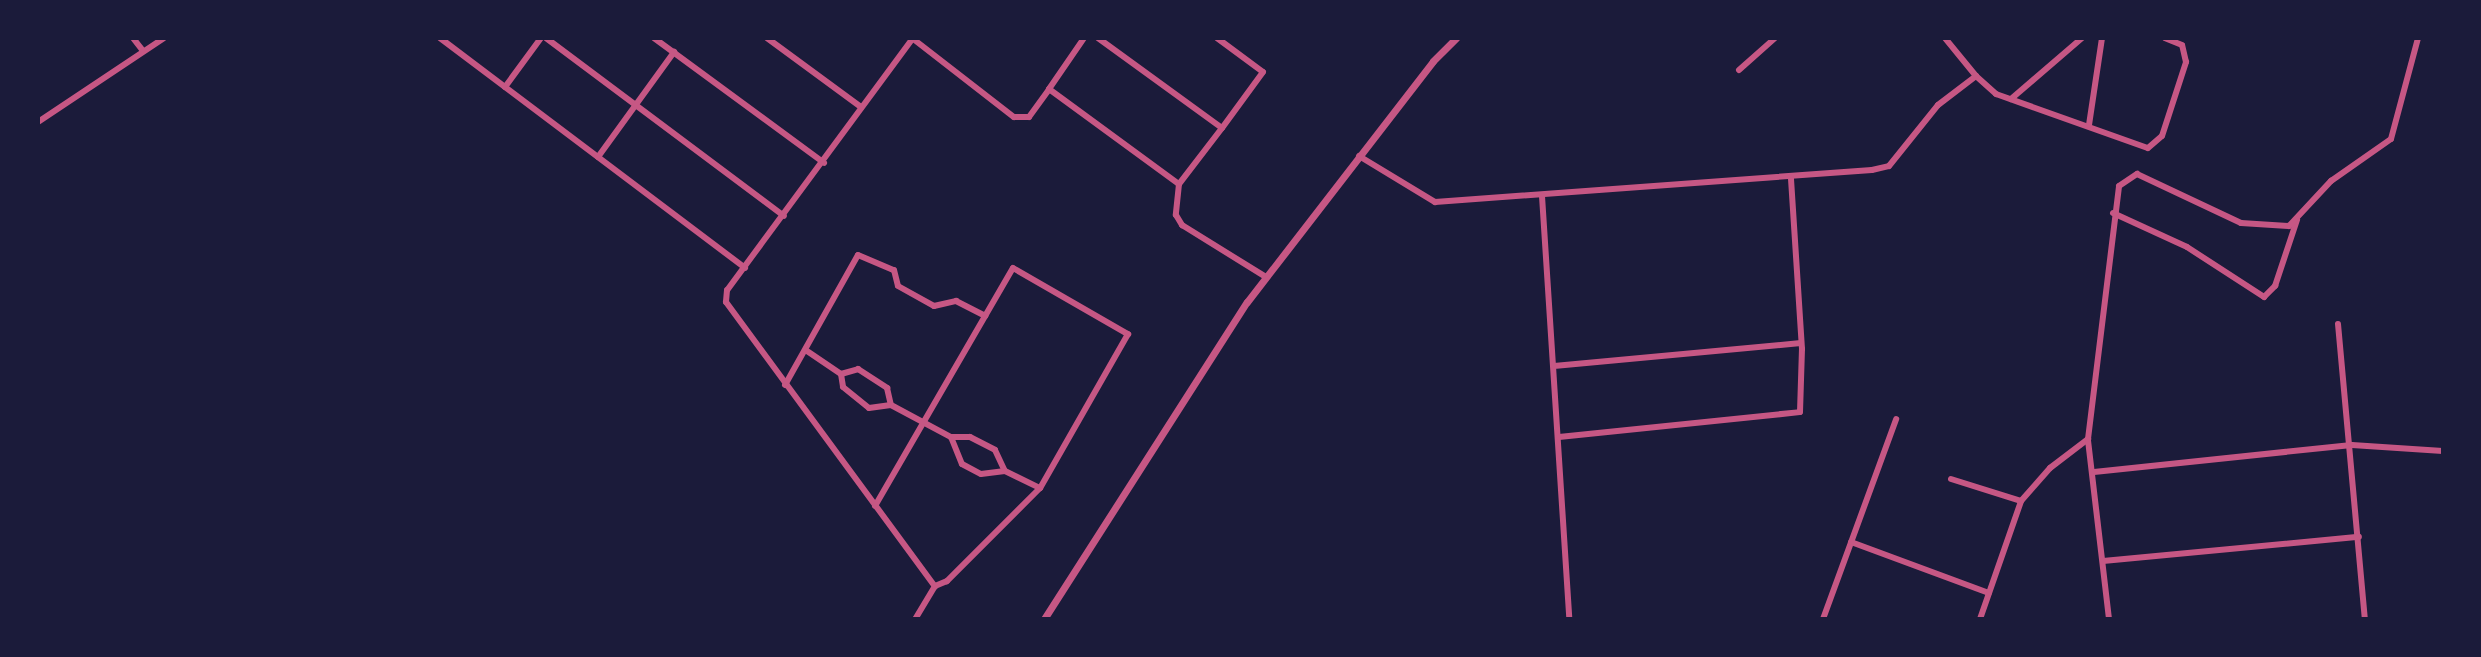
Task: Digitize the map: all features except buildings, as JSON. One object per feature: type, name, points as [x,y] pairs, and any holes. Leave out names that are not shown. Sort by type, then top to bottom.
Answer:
[{"type":"street","points":[[133,38],[143,51]]},
{"type":"street","points":[[38,122],[164,38]]},
{"type":"street","points":[[440,38],[745,268]]},
{"type":"street","points":[[505,87],[543,38],[784,216]]},
{"type":"street","points":[[767,38],[861,107]]},
{"type":"street","points":[[935,586],[726,302],[727,290],[824,163],[912,38],[1014,117],[1029,117],[1084,38]]},
{"type":"street","points":[[1098,38],[1222,128]]},
{"type":"street","points":[[1217,38],[1263,72],[1179,184],[1173,205],[1182,225],[1266,277]]},
{"type":"street","points":[[1044,619],[1266,277],[1359,156],[1456,38]]},
{"type":"street","points":[[1739,70],[1775,38]]},
{"type":"street","points":[[1945,38],[1976,76],[1996,94],[2089,125],[2141,147],[2159,142],[2187,56],[2182,45],[2165,38]]},
{"type":"street","points":[[2011,99],[2082,38]]},
{"type":"street","points":[[2089,125],[2102,38]]},
{"type":"street","points":[[2109,619],[2088,439],[2113,213],[2123,179],[2137,174],[2241,223],[2283,228],[2297,220],[2338,175],[2391,139],[2418,38]]},
{"type":"street","points":[[657,39],[824,163]]},
{"type":"street","points":[[598,157],[674,52]]},
{"type":"street","points":[[1359,156],[1435,202],[1791,177],[1889,166],[1938,105],[1976,76]]},
{"type":"street","points":[[1049,89],[1179,184]]},
{"type":"street","points":[[1559,437],[1800,412],[1801,343],[1791,177]]},
{"type":"street","points":[[1542,196],[1569,619]]},
{"type":"street","points":[[2113,213],[2187,247],[2264,297],[2275,286],[2297,220]]},
{"type":"street","points":[[785,385],[807,351],[858,255],[894,270],[898,286],[934,306],[956,301],[985,316]]},
{"type":"street","points":[[875,506],[1013,268],[1128,334],[1040,488],[947,581],[935,586],[915,619]]},
{"type":"street","points":[[2338,324],[2352,445],[2365,619]]},
{"type":"street","points":[[1554,366],[1801,343]]},
{"type":"street","points":[[807,351],[841,374],[843,387],[869,408],[891,405],[951,437],[970,437],[995,450],[1005,471]]},
{"type":"street","points":[[841,374],[858,369],[887,388],[891,405]]},
{"type":"street","points":[[1823,619],[1896,419]]},
{"type":"street","points":[[951,437],[962,464],[981,474],[1005,471],[1040,488]]},
{"type":"street","points":[[1980,619],[2021,501],[2050,468],[2088,439]]},
{"type":"street","points":[[2094,472],[2352,445],[2443,451]]},
{"type":"street","points":[[1951,479],[2021,501]]},
{"type":"street","points":[[2103,561],[2359,537]]},
{"type":"street","points":[[1851,542],[1989,593]]}]
